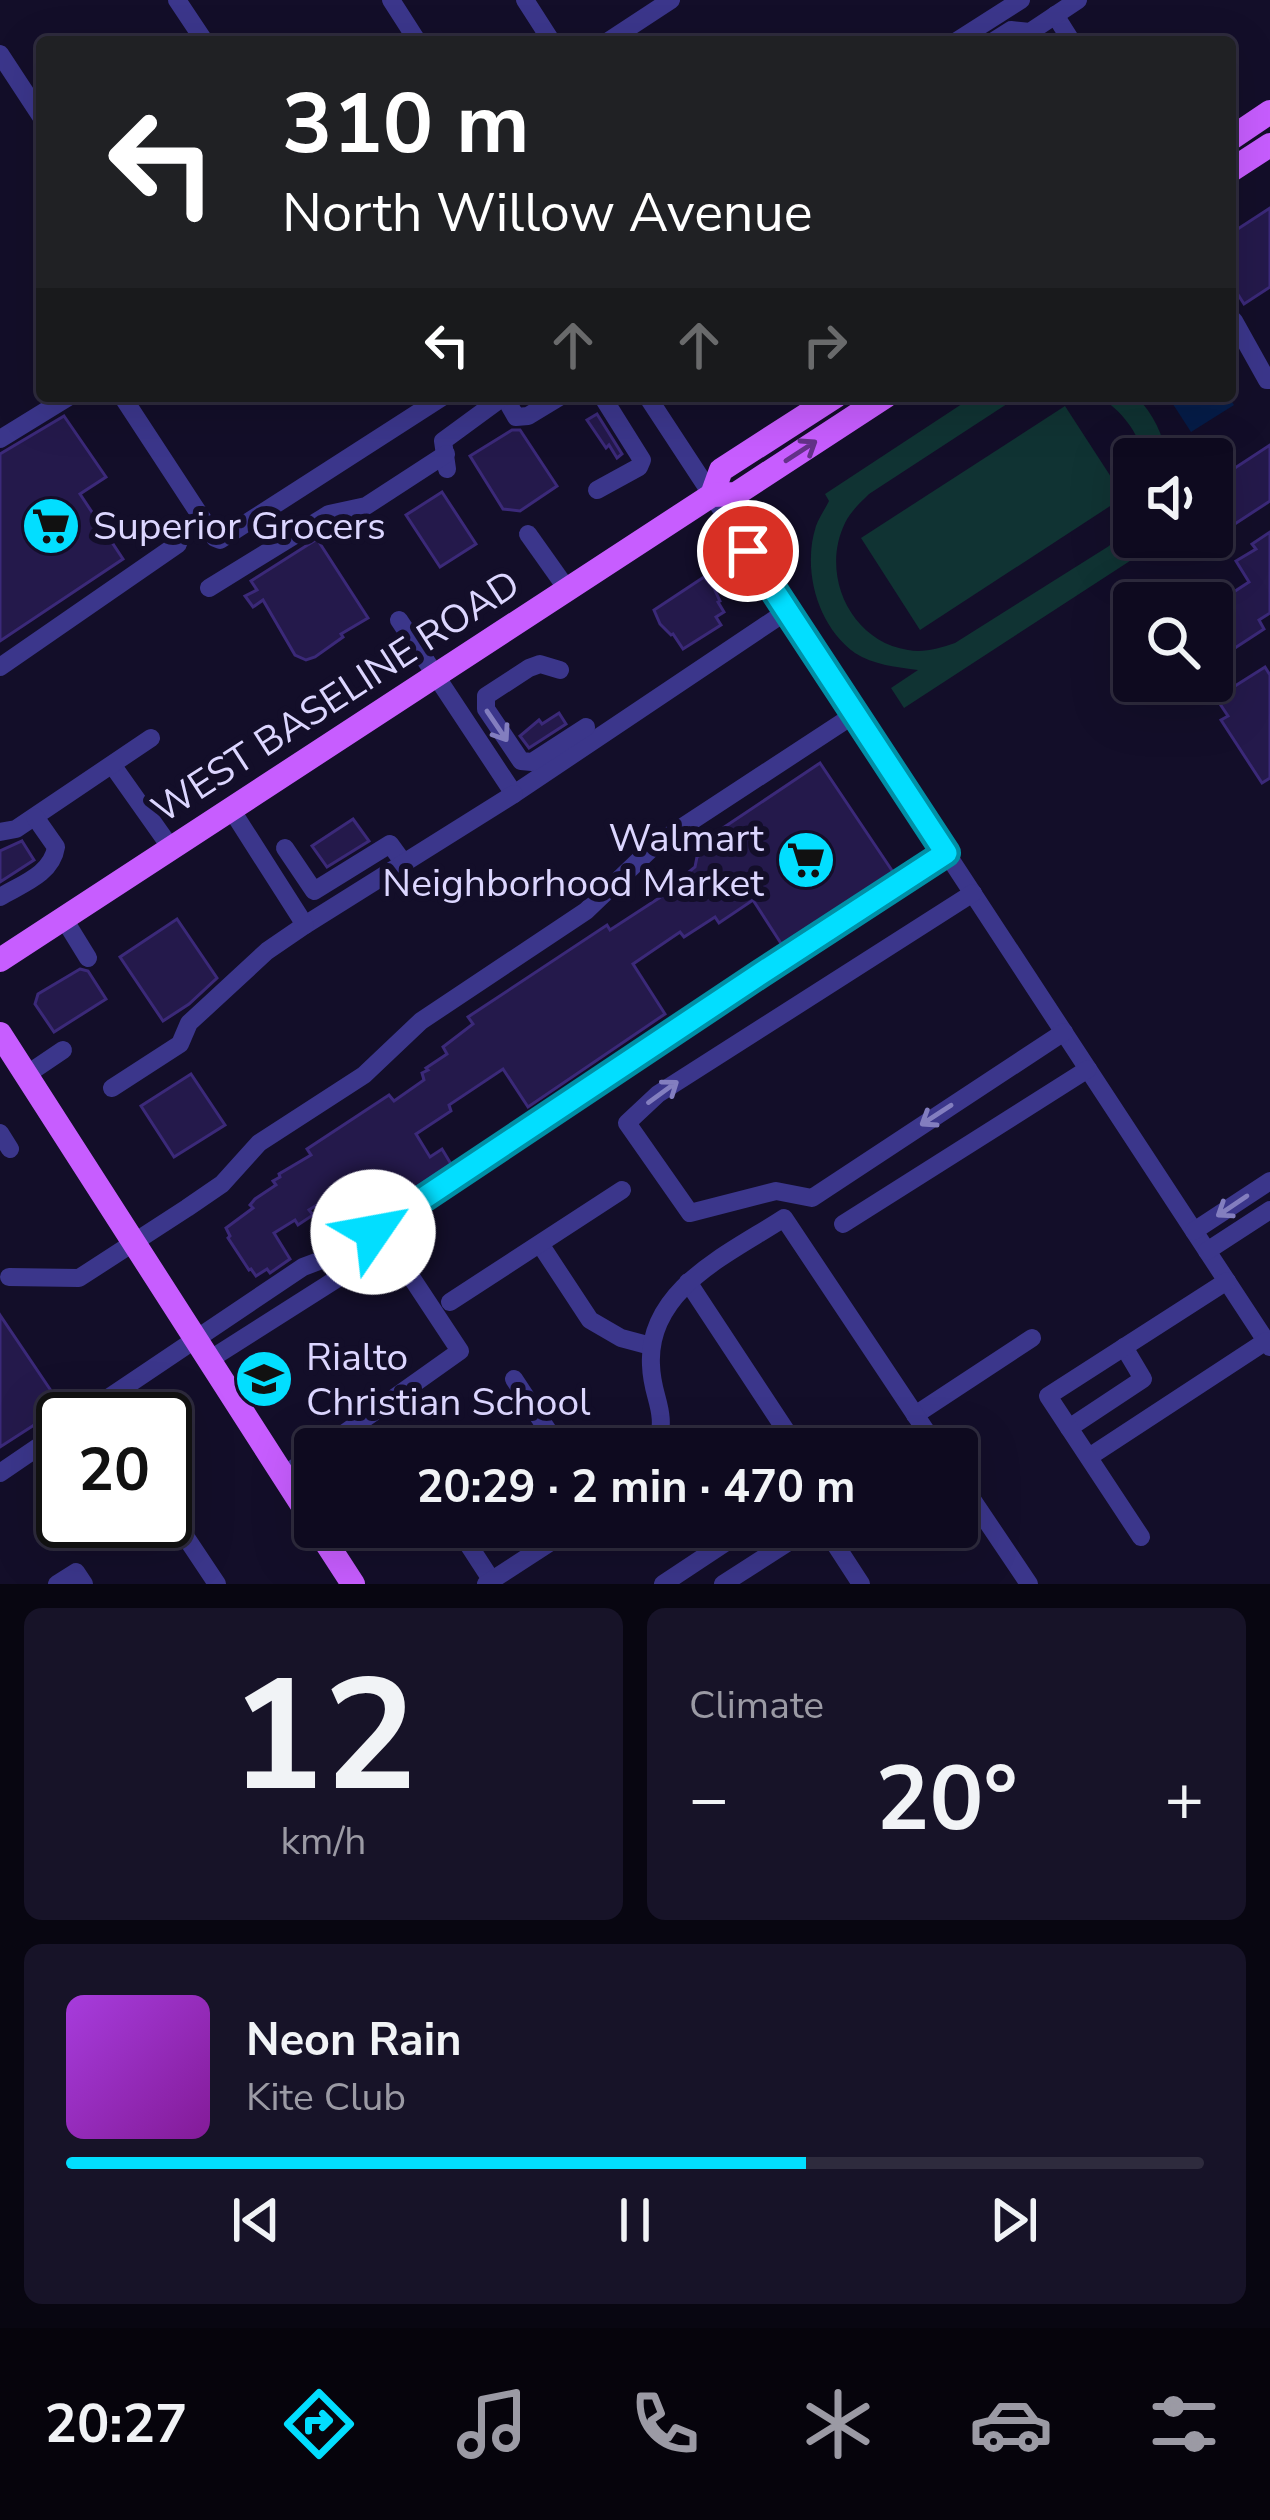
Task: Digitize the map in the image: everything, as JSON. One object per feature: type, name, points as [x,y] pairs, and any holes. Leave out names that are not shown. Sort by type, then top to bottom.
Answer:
[{"type":"main road","points":[[1236,135],[1270,112]]},
{"type":"main road","points":[[1236,167],[1270,145]]},
{"type":"main road","name":"WEST BASELINE ROAD","points":[[712,495],[721,470],[827,402]]},
{"type":"main road","name":"WEST BASELINE ROAD","points":[[0,960],[712,495],[736,494],[877,402]]},
{"type":"main road","points":[[0,1034],[294,1491]]},
{"type":"main road","points":[[330,1548],[353,1584]]},
{"type":"street","points":[[177,0],[201,36]]},
{"type":"street","points":[[391,0],[414,36]]},
{"type":"street","points":[[525,0],[548,36]]},
{"type":"street","points":[[616,36],[671,0]]},
{"type":"street","points":[[965,36],[1021,0]]},
{"type":"street","points":[[1002,36],[1011,30],[1030,32],[1078,0]]},
{"type":"street","points":[[1055,15],[1068,36]]},
{"type":"street","points":[[0,54],[36,109]]},
{"type":"street","points":[[1236,325],[1270,380]]},
{"type":"street","points":[[0,439],[60,402]]},
{"type":"street","points":[[126,402],[220,540],[435,402]]},
{"type":"street","points":[[209,588],[329,514],[366,506],[446,461],[443,442],[496,402]]},
{"type":"street","points":[[507,402],[516,417],[528,416],[551,402]]},
{"type":"street","points":[[598,490],[639,467],[642,460],[606,402]]},
{"type":"street","points":[[651,402],[1267,1337],[1089,1457]]},
{"type":"street","points":[[528,534],[567,589]]},
{"type":"street","points":[[0,667],[178,544]]},
{"type":"street","points":[[112,1088],[180,1044],[190,1023],[266,951],[514,794],[787,610]]},
{"type":"street","points":[[399,620],[514,794]]},
{"type":"street","points":[[560,670],[541,664],[529,668],[486,696],[486,709],[521,761],[532,763],[586,727]]},
{"type":"street","points":[[8,1277],[79,1278],[222,1184],[259,1143],[364,1075],[422,1021],[586,911],[655,845],[855,714]]},
{"type":"street","points":[[0,832],[16,830],[151,738]]},
{"type":"street","points":[[113,766],[172,848]]},
{"type":"street","points":[[231,809],[305,925]]},
{"type":"street","points":[[0,897],[54,861],[56,847],[34,817]]},
{"type":"street","points":[[285,848],[314,891],[390,844],[403,862]]},
{"type":"street","points":[[202,1349],[303,1267],[343,1252],[946,853]]},
{"type":"street","points":[[973,893],[658,1094],[627,1123],[690,1213],[776,1191],[812,1198],[1064,1032]]},
{"type":"street","points":[[64,919],[88,958]]},
{"type":"street","points":[[26,1075],[63,1050]]},
{"type":"street","points":[[843,1224],[1088,1069]]},
{"type":"street","points":[[1194,1231],[1270,1180]]},
{"type":"street","points":[[450,1302],[622,1190]]},
{"type":"street","points":[[1208,1251],[1270,1210]]},
{"type":"street","points":[[660,1428],[651,1346],[664,1310],[688,1282],[784,1218],[924,1428]]},
{"type":"street","points":[[540,1244],[590,1319],[621,1337],[651,1346]]},
{"type":"street","points":[[125,1392],[390,1245],[460,1351],[351,1428]]},
{"type":"street","points":[[1142,1537],[1048,1396],[1223,1276]]},
{"type":"street","points":[[1048,1385],[1223,1276]]},
{"type":"street","points":[[688,1282],[784,1428]]},
{"type":"street","points":[[915,1415],[1032,1337]]},
{"type":"street","points":[[1069,1428],[1143,1378],[1124,1347]]},
{"type":"street","points":[[514,1379],[546,1428]]},
{"type":"street","points":[[0,1473],[36,1448]]},
{"type":"street","points":[[284,1475],[294,1468]]},
{"type":"street","points":[[978,1509],[1029,1584]]},
{"type":"street","points":[[192,1546],[217,1584]]},
{"type":"street","points":[[473,1548],[497,1581],[544,1548]]},
{"type":"street","points":[[664,1584],[718,1548]]},
{"type":"street","points":[[723,1584],[779,1548]]},
{"type":"street","points":[[838,1548],[861,1584]]},
{"type":"street","points":[[57,1584],[80,1578]]},
{"type":"green space","points":[[965,402],[1010,402],[869,494],[845,523],[836,563],[845,602],[870,634],[914,651],[955,643],[1113,542],[1113,558],[1134,558],[904,708],[891,688],[918,670],[885,665],[855,653],[822,612],[812,578],[812,543],[829,501],[825,494]]},
{"type":"green space","points":[[1106,402],[1141,402],[1162,438],[1137,438]]},
{"type":"green space","points":[[1065,406],[1113,480],[1113,504],[920,630],[861,538]]},
{"type":"water","points":[[1172,402],[1232,402],[1234,405],[1191,432]]},
{"type":"building","points":[[1270,208],[1270,287],[1244,304],[1236,291],[1236,230]]},
{"type":"building","points":[[597,414],[622,454],[617,458],[587,420]]},
{"type":"building","name":"Superior Grocers","points":[[64,416],[106,477],[80,494],[123,559],[0,641],[0,454]]},
{"type":"building","points":[[512,430],[520,430],[557,486],[520,511],[503,509],[470,456]]},
{"type":"building","points":[[1270,445],[1270,501],[1233,525],[1233,469]]},
{"type":"building","points":[[442,492],[476,544],[440,567],[406,515]]},
{"type":"building","points":[[1270,532],[1270,613],[1259,620],[1264,629],[1233,649],[1233,592],[1249,582],[1236,561],[1256,549],[1252,544]]},
{"type":"building","points":[[317,539],[368,618],[306,660],[295,655],[263,600],[253,607],[245,596],[257,590],[251,581]]},
{"type":"building","points":[[704,577],[724,612],[716,617],[721,625],[683,649],[654,610]]},
{"type":"building","points":[[1265,667],[1270,675],[1270,778],[1262,783],[1221,720],[1228,716],[1219,702],[1233,702],[1233,687]]},
{"type":"building","points":[[559,713],[566,724],[529,748],[520,736],[539,720],[542,724]]},
{"type":"building","points":[[820,763],[893,872],[782,945],[753,900],[719,923],[715,917],[684,937],[680,932],[633,964],[665,1014],[528,1107],[503,1069],[416,1134],[430,1157],[442,1149],[451,1164],[356,1227],[335,1194],[309,1210],[313,1215],[298,1225],[295,1220],[274,1233],[290,1259],[270,1273],[267,1269],[256,1276],[249,1270],[226,1228],[276,1185],[273,1181],[279,1174],[311,1155],[307,1149],[389,1095],[394,1101],[424,1080],[426,1068],[447,1054],[443,1047],[473,1024],[468,1017],[607,925],[610,930],[676,887],[695,867],[697,857],[717,845],[711,836]]},
{"type":"building","points":[[353,819],[369,841],[327,867],[312,846]]},
{"type":"building","points":[[22,841],[34,860],[0,882],[0,851]]},
{"type":"building","points":[[177,919],[217,978],[163,1021],[120,957]]},
{"type":"building","points":[[80,969],[88,971],[106,999],[54,1032],[35,1004],[38,994]]},
{"type":"building","points":[[191,1074],[225,1125],[174,1157],[141,1106]]},
{"type":"building","points":[[0,1315],[52,1392],[36,1392],[36,1424],[0,1447]]},
{"type":"place","name":"Superior Grocers","points":[[51,526]]},
{"type":"place","name":"Walmart Neighborhood Market","points":[[806,860]]},
{"type":"place","name":"Rialto Christian School","points":[[264,1379]]},
{"type":"route","points":[[373,1232],[946,853],[748,551]]}]
